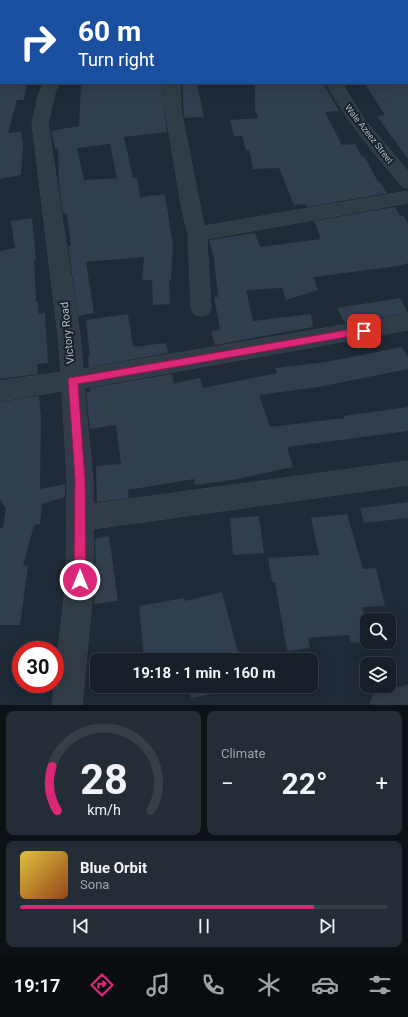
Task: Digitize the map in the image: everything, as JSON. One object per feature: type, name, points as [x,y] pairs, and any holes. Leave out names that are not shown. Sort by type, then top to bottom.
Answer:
[{"type":"street","name":"Victory Road","points":[[52,84],[47,93],[40,123],[69,336],[80,479],[80,580],[67,705]]},
{"type":"street","points":[[172,84],[173,109],[191,210],[197,234],[201,308]]},
{"type":"street","name":"Wale Azeez Street","points":[[334,84],[340,96],[356,119],[408,182]]},
{"type":"street","points":[[197,234],[408,197]]},
{"type":"street","points":[[0,391],[289,344],[408,322]]},
{"type":"street","points":[[80,518],[408,473]]},
{"type":"street","points":[[385,705],[408,702]]},
{"type":"building","points":[[0,84],[27,84],[24,100],[17,100],[8,133],[21,132],[23,144],[21,175],[0,179]]},
{"type":"building","points":[[81,84],[163,84],[167,132],[124,137],[133,178],[137,178],[140,197],[165,194],[173,246],[171,281],[169,280],[170,304],[153,305],[152,280],[142,280],[144,257],[86,262],[94,313],[78,316],[68,246],[71,246],[67,214],[63,214],[59,184],[58,148],[55,148],[51,131],[79,126]],"holes":[[[110,144],[117,178],[84,180],[77,148]]]},
{"type":"building","points":[[182,84],[197,84],[204,117],[184,118]]},
{"type":"building","points":[[255,84],[324,84],[339,111],[325,112],[342,145],[355,144],[362,157],[364,156],[378,182],[380,182],[387,193],[307,207],[306,204],[294,205],[279,168],[253,169],[249,150],[246,151],[242,136],[234,136],[230,120],[259,118],[255,110]]},
{"type":"building","points":[[365,84],[408,84],[408,159],[377,116],[385,115]]},
{"type":"building","points":[[395,207],[400,216],[403,215],[408,223],[408,263],[399,266],[313,277],[318,290],[286,300],[282,288],[246,290],[253,321],[311,314],[313,327],[215,345],[211,331],[220,330],[214,297],[218,297],[214,259],[209,240],[255,233],[260,247],[321,239],[314,221]]},
{"type":"building","points":[[32,218],[36,259],[34,259],[36,302],[38,302],[39,314],[45,313],[48,363],[37,364],[38,374],[0,379],[0,251],[15,248],[11,221]]},
{"type":"building","points":[[400,298],[408,313],[345,323],[337,308]]},
{"type":"building","points":[[128,314],[133,347],[166,343],[168,353],[89,367],[88,357],[90,356],[86,320]]},
{"type":"building","points":[[402,347],[408,357],[408,369],[318,387],[259,395],[270,427],[344,418],[344,416],[408,407],[408,431],[287,447],[293,467],[232,480],[195,485],[194,479],[128,490],[129,498],[97,502],[96,466],[121,464],[116,425],[90,429],[86,393],[90,392],[90,388],[172,374],[174,383],[200,378],[203,388],[277,373],[275,368],[326,362]]},
{"type":"building","points":[[39,396],[41,416],[40,489],[65,484],[65,497],[42,504],[40,524],[34,525],[23,566],[28,566],[20,625],[0,625],[0,528],[3,528],[6,508],[0,499],[0,402]]},
{"type":"building","points":[[408,502],[408,518],[364,523],[360,508]]},
{"type":"building","points":[[347,514],[363,569],[376,568],[385,606],[362,607],[364,613],[360,613],[360,642],[351,643],[349,635],[308,638],[310,648],[287,651],[275,582],[272,582],[268,558],[319,555],[311,518]]},
{"type":"building","points":[[259,516],[264,553],[233,555],[230,518]]},
{"type":"building","points":[[109,536],[118,601],[94,604],[96,580],[95,539]]},
{"type":"building","points":[[222,592],[238,653],[143,653],[139,606],[184,598],[185,601]]},
{"type":"building","points":[[190,693],[218,693],[191,698]]},
{"type":"route","points":[[80,580],[80,479],[73,380],[364,331]]}]
